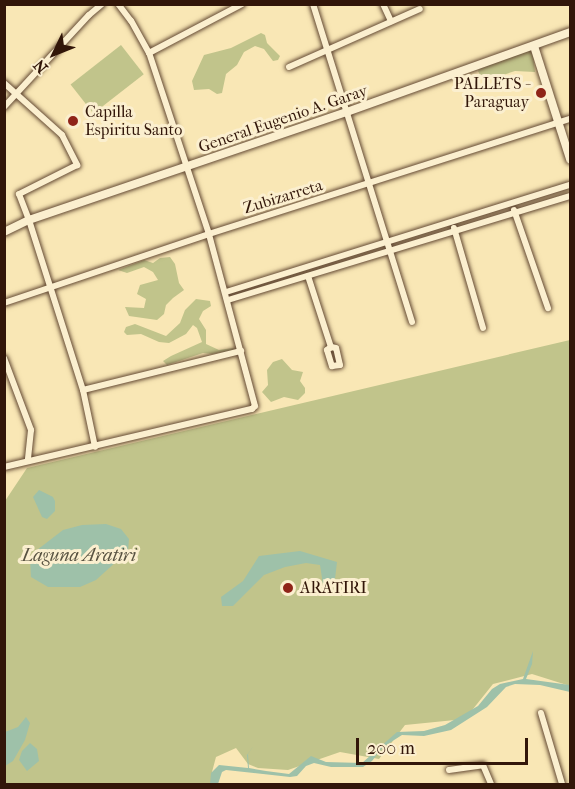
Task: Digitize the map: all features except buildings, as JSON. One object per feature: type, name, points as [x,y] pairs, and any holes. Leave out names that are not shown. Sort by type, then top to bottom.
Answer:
[{"type":"street","points":[[4,107],[89,15],[102,4]]},
{"type":"street","points":[[4,467],[252,409],[255,402],[209,234],[149,53],[132,21],[118,4]]},
{"type":"street","points":[[149,53],[242,4]]},
{"type":"street","points":[[313,4],[412,322]]},
{"type":"street","points":[[383,4],[391,21]]},
{"type":"street","points":[[288,67],[420,9]]},
{"type":"street","name":"General Eugenio A. Garay","points":[[4,232],[29,220],[347,112],[570,32]]},
{"type":"street","points":[[534,46],[570,159]]},
{"type":"street","points":[[4,82],[62,135],[77,165],[19,194],[83,390],[95,447]]},
{"type":"street","name":"Zubizarreta","points":[[4,303],[209,234],[570,119]]},
{"type":"street","points":[[226,292],[570,186]]},
{"type":"street","points":[[228,300],[570,196]]},
{"type":"street","points":[[513,203],[548,308]]},
{"type":"street","points":[[452,222],[483,328]]},
{"type":"street","points":[[308,276],[331,347]]},
{"type":"street","points":[[83,390],[241,351]]},
{"type":"street","points":[[4,358],[31,430],[28,461]]},
{"type":"street","points":[[541,713],[562,784]]},
{"type":"street","points":[[450,770],[483,765],[491,784]]},
{"type":"shaded area","points":[[261,33],[265,35],[267,43],[280,56],[278,60],[273,61],[264,49],[255,46],[244,52],[237,65],[226,74],[222,93],[217,94],[209,89],[194,90],[192,81],[204,55],[231,48]]},
{"type":"shaded area","points":[[121,45],[144,74],[93,114],[71,84]]},
{"type":"shaded area","points":[[519,46],[530,50],[533,54],[535,72],[515,71],[488,80],[480,75],[478,71],[481,67],[495,63]]},
{"type":"shaded area","points":[[170,257],[175,264],[179,283],[184,290],[166,305],[164,314],[157,320],[129,316],[125,307],[144,308],[146,299],[137,294],[140,285],[158,280],[153,272],[144,267],[127,273],[118,270],[144,260],[153,263],[160,258]]},
{"type":"shaded area","points":[[196,299],[210,301],[211,306],[203,311],[199,319],[206,330],[206,344],[219,350],[233,348],[236,350],[212,354],[203,353],[167,365],[163,361],[202,342],[197,328],[193,325],[186,334],[169,343],[159,342],[141,334],[127,335],[124,332],[126,327],[135,324],[166,336],[180,323],[185,310]]},
{"type":"shaded area","name":"ARATIRI","points":[[570,340],[570,686],[532,674],[493,684],[465,719],[405,725],[379,759],[340,752],[288,770],[258,768],[248,764],[236,748],[216,757],[212,772],[214,784],[5,784],[5,501],[27,468]]},
{"type":"shaded area","points":[[282,359],[292,370],[303,372],[300,381],[305,388],[305,393],[298,400],[284,397],[271,402],[262,392],[268,385],[267,370],[273,362]]},
{"type":"water","points":[[39,490],[53,497],[55,501],[55,511],[47,519],[42,517],[33,497]]},
{"type":"water","name":"Laguna Aratiri","points":[[106,524],[121,529],[129,539],[128,551],[96,580],[80,587],[48,587],[31,577],[30,560],[37,550],[63,530],[82,525]]},
{"type":"water","points":[[300,551],[337,562],[335,579],[329,587],[323,585],[320,565],[306,563],[285,567],[264,575],[233,606],[222,606],[221,597],[243,581],[259,556]]},
{"type":"water","points":[[533,651],[532,664],[526,679],[570,685],[570,692],[540,685],[515,684],[506,687],[487,707],[451,730],[424,736],[402,735],[383,747],[372,761],[363,767],[331,767],[314,763],[306,766],[297,776],[290,777],[226,770],[222,772],[218,784],[210,784],[211,773],[219,765],[248,768],[247,755],[254,745],[248,754],[249,768],[266,771],[289,774],[311,756],[326,762],[362,763],[397,732],[424,731],[445,725],[478,706],[492,689],[500,684],[523,679]]},
{"type":"water","points":[[26,717],[30,723],[25,740],[13,761],[5,766],[5,732],[18,727]]},
{"type":"water","points":[[30,743],[37,749],[39,761],[27,771],[19,760],[22,751]]},
{"type":"place","name":"PALLETS - Paraguay","points":[[541,93]]},
{"type":"place","name":"Capilla Espiritu Santo","points":[[73,121]]},
{"type":"place","name":"ARATIRI","points":[[288,588]]}]
